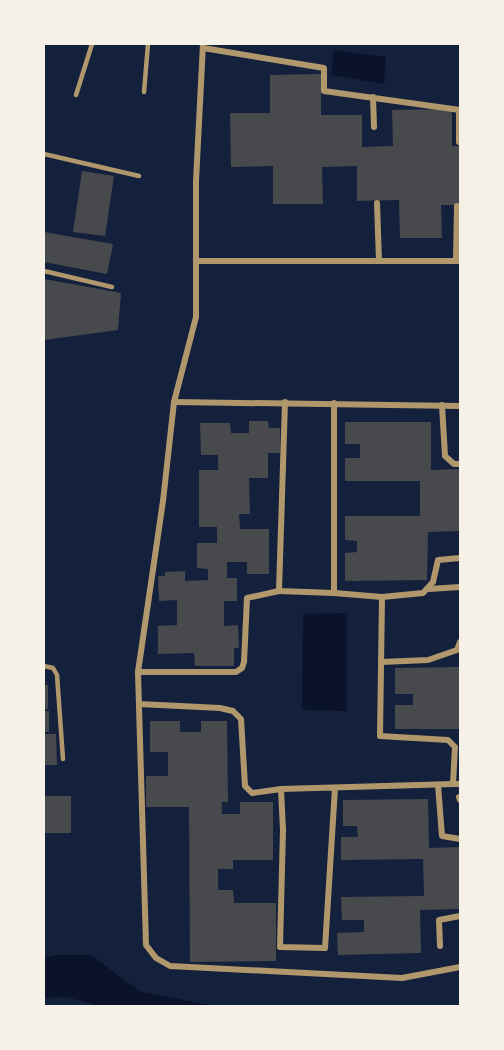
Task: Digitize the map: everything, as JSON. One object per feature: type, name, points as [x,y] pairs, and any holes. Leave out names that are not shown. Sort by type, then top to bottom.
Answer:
[{"type":"street","points":[[459,142],[460,110],[324,91],[324,68],[203,46],[196,181],[196,317],[174,402],[163,501],[138,672],[146,945],[156,958],[170,966],[402,978],[460,967]]},
{"type":"street","points":[[373,98],[374,127]]},
{"type":"street","points":[[377,203],[379,261]]},
{"type":"street","points":[[196,261],[458,261],[457,206]]},
{"type":"street","points":[[174,402],[460,406]]},
{"type":"street","points":[[279,591],[285,402]]},
{"type":"street","points":[[334,403],[334,593]]},
{"type":"street","points":[[442,405],[445,456],[454,464],[460,464]]},
{"type":"street","points":[[429,589],[438,560],[460,558]]},
{"type":"street","points":[[138,672],[236,672],[242,668],[247,598],[279,591],[382,597],[423,593],[429,589],[460,587]]},
{"type":"street","points":[[382,597],[380,736],[448,741],[454,747],[453,784]]},
{"type":"street","points":[[381,662],[428,660],[457,650],[460,642]]},
{"type":"street","points":[[139,705],[220,708],[233,711],[241,719],[245,786],[252,793],[281,789],[460,784]]},
{"type":"street","points":[[438,785],[442,836],[460,839]]},
{"type":"street","points":[[281,789],[283,830],[279,936],[280,947],[295,950],[325,948],[335,788]]},
{"type":"street","points":[[440,946],[439,920],[460,916]]},
{"type":"lane","points":[[76,95],[92,44]]},
{"type":"lane","points":[[144,92],[148,44]]},
{"type":"lane","points":[[44,154],[139,176]]},
{"type":"lane","points":[[44,271],[112,287]]},
{"type":"lane","points":[[44,666],[53,668],[57,675],[63,759]]},
{"type":"water","points":[[334,50],[386,57],[384,84],[331,75]]},
{"type":"water","points":[[347,613],[347,711],[302,710],[303,614]]},
{"type":"water","points":[[53,955],[91,955],[141,992],[216,1006],[100,1006],[66,997],[44,998],[44,958]]},
{"type":"building","points":[[321,74],[321,115],[362,115],[362,147],[393,146],[392,110],[452,109],[452,146],[460,146],[460,205],[441,205],[442,238],[400,238],[399,200],[357,201],[357,166],[322,167],[323,204],[273,204],[273,166],[231,167],[230,113],[270,113],[270,75]]},
{"type":"building","points":[[82,171],[114,176],[105,236],[73,232]]},
{"type":"building","points":[[44,232],[113,244],[107,274],[44,262]]},
{"type":"building","points":[[44,279],[121,293],[118,330],[44,340]]},
{"type":"building","points":[[249,421],[268,421],[269,428],[280,428],[280,453],[268,453],[268,478],[249,478],[250,514],[239,514],[240,529],[269,529],[269,574],[247,574],[247,562],[227,562],[227,578],[237,578],[237,601],[224,601],[224,626],[238,625],[239,648],[234,648],[234,666],[195,666],[194,653],[158,654],[158,626],[177,625],[177,600],[159,601],[158,576],[165,576],[165,572],[185,571],[185,581],[208,580],[208,569],[197,568],[197,543],[217,543],[217,527],[199,527],[199,470],[218,470],[218,455],[201,455],[200,423],[230,423],[231,433],[249,433]]},
{"type":"building","points":[[345,422],[431,422],[431,470],[460,469],[460,531],[428,532],[427,580],[345,581],[345,553],[357,552],[357,541],[345,540],[345,516],[420,516],[420,481],[345,481],[345,458],[360,458],[360,444],[345,444]]},
{"type":"building","points":[[460,667],[460,729],[395,729],[395,705],[413,705],[413,694],[395,694],[395,668]]},
{"type":"building","points":[[44,685],[48,685],[48,709],[44,709]]},
{"type":"building","points":[[44,711],[49,711],[49,732],[44,732]]},
{"type":"building","points":[[150,721],[180,721],[180,732],[201,732],[201,721],[227,721],[228,802],[222,802],[222,814],[240,814],[240,802],[273,802],[273,860],[233,860],[233,869],[218,869],[218,890],[233,890],[234,903],[276,903],[276,961],[190,962],[189,807],[146,807],[146,776],[168,776],[168,752],[150,752]]},
{"type":"building","points":[[44,734],[56,734],[57,765],[44,765]]},
{"type":"building","points":[[44,796],[71,796],[71,833],[44,833]]},
{"type":"building","points":[[428,799],[429,848],[460,847],[460,909],[420,910],[421,953],[338,955],[337,933],[364,932],[364,920],[342,920],[341,897],[424,896],[423,859],[341,860],[341,837],[358,837],[357,826],[343,826],[343,800]]}]
